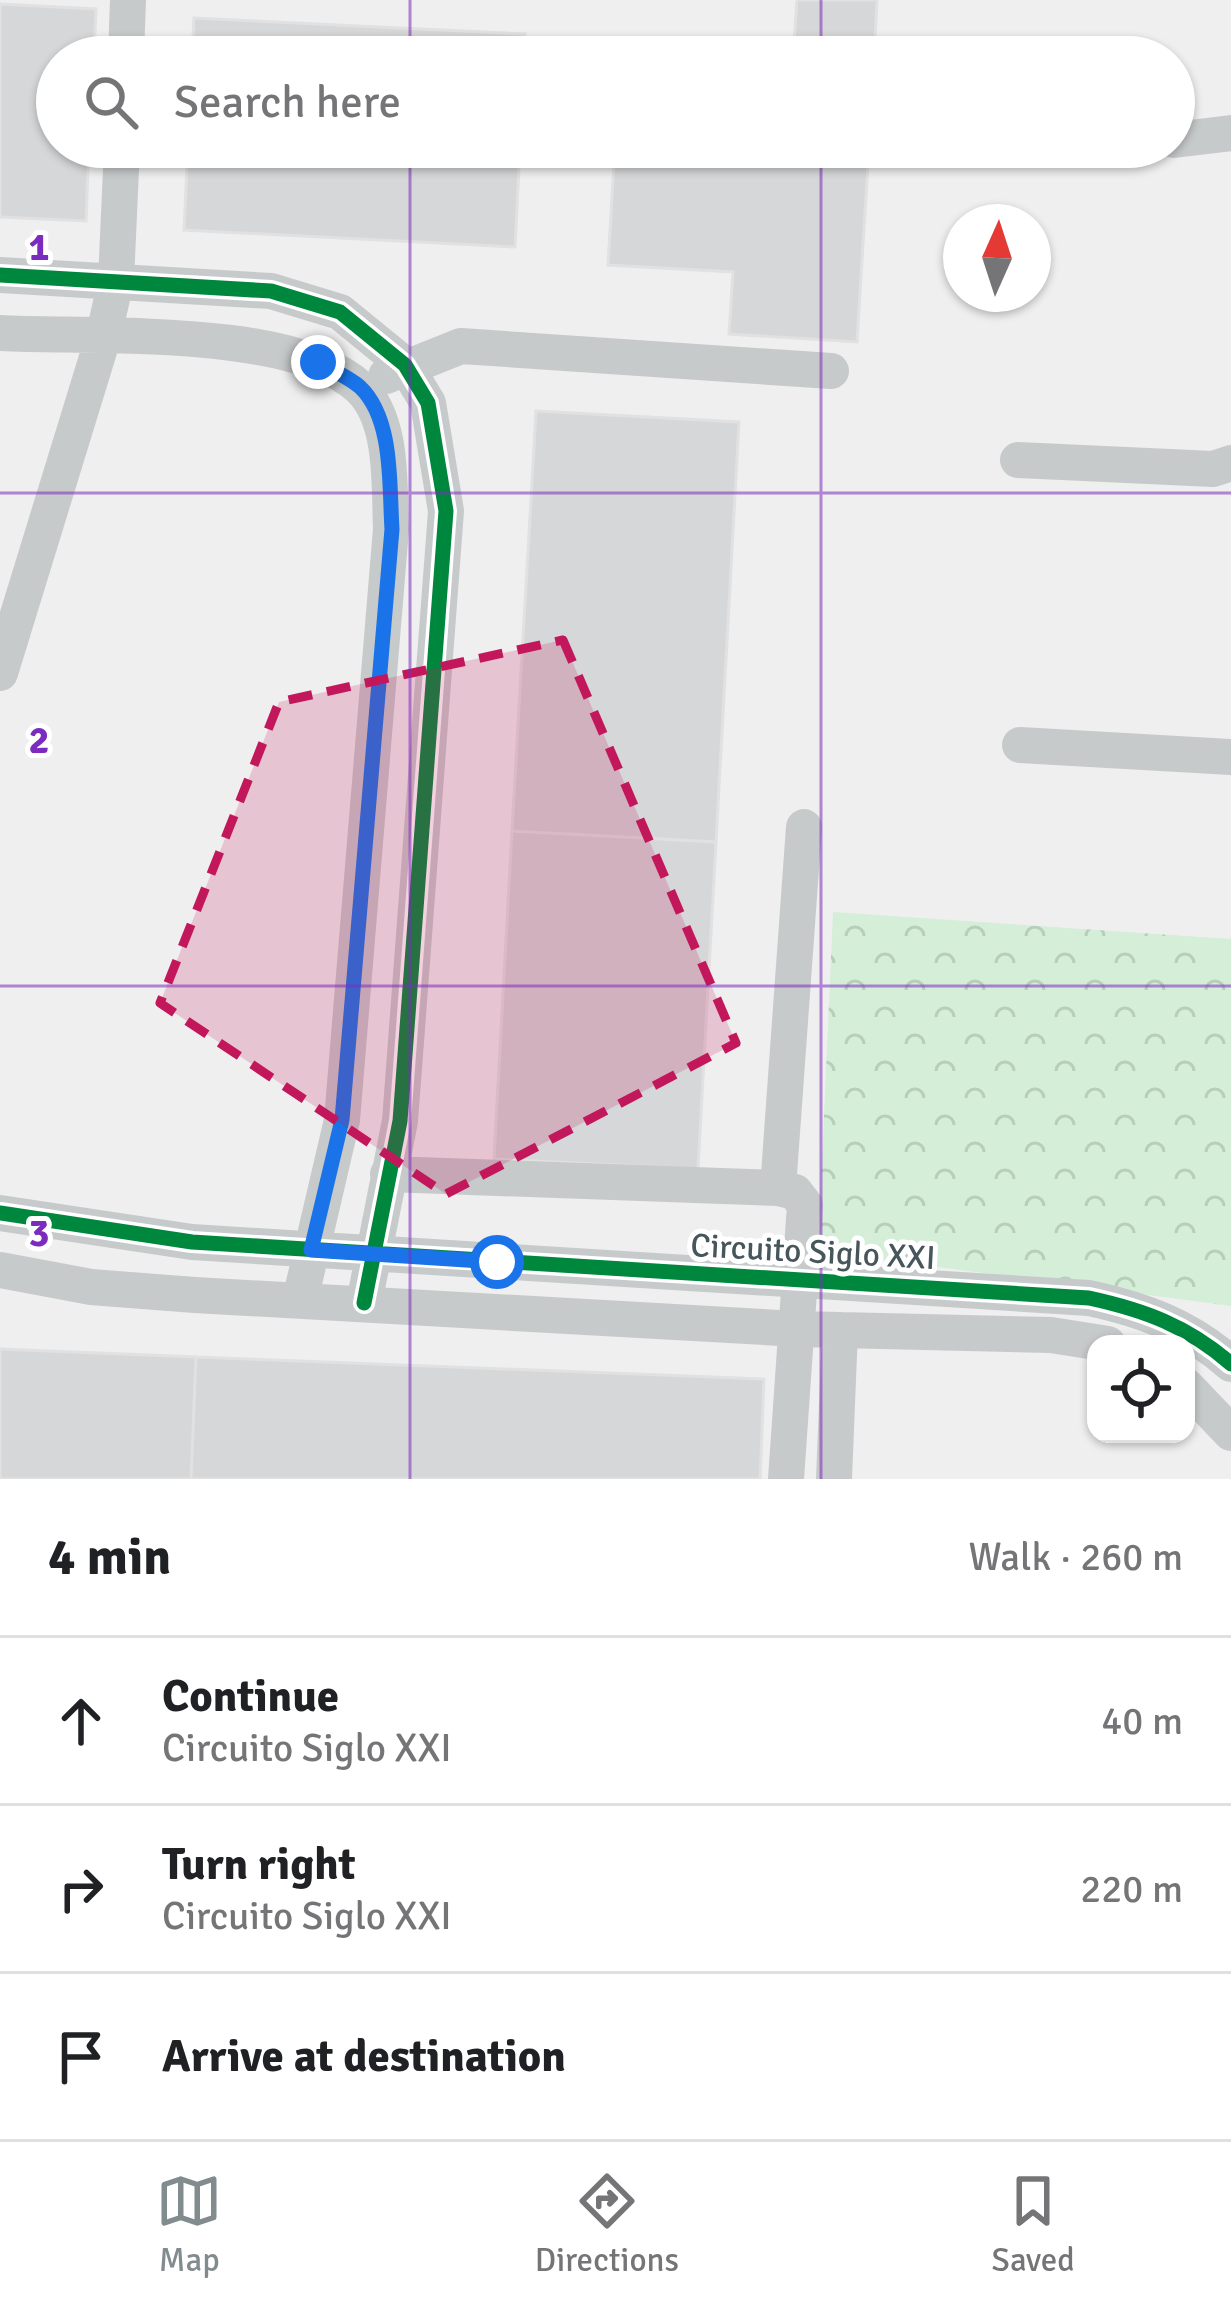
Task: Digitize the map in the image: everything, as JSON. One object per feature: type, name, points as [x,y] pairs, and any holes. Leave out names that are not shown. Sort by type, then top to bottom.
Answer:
[{"type":"street","points":[[126,36],[128,0]]},
{"type":"street","points":[[1195,138],[1231,133]]},
{"type":"street","points":[[1195,144],[1231,152]]},
{"type":"street","points":[[0,673],[103,338],[116,281],[121,168]]},
{"type":"street","points":[[0,275],[272,291],[340,312],[405,365],[428,403],[446,512],[400,1120],[364,1303]]},
{"type":"street","points":[[0,332],[262,345],[318,362],[362,388],[378,418],[388,460],[392,529],[342,1120],[300,1300]]},
{"type":"street","points":[[362,388],[405,365],[461,346],[831,371]]},
{"type":"street","points":[[1018,460],[1225,470]]},
{"type":"street","points":[[1020,746],[1231,757]]},
{"type":"street","points":[[778,1188],[804,827]]},
{"type":"street","points":[[388,1174],[795,1192],[805,1205],[785,1479]]},
{"type":"street","name":"Circuito Siglo XXI","points":[[0,1213],[100,1232],[373,1255],[1089,1298],[1151,1311],[1214,1350]]},
{"type":"street","points":[[0,1270],[91,1287],[798,1329],[1051,1335],[1087,1341]]},
{"type":"street","points":[[834,1479],[840,1330]]},
{"type":"street","points":[[1195,1395],[1231,1433]]},
{"type":"highlighted area","points":[[563,640],[736,1043],[446,1194],[160,1003],[279,702]]},
{"type":"green space","points":[[833,912],[1231,939],[1231,1306],[818,1251]]},
{"type":"building","points":[[797,0],[877,0],[875,36],[794,36]]},
{"type":"building","points":[[0,4],[96,9],[95,36],[36,36],[36,168],[88,168],[86,221],[0,217]]},
{"type":"building","points":[[194,18],[525,34],[525,36],[193,36]]},
{"type":"building","points":[[187,168],[519,168],[515,247],[184,230]]},
{"type":"building","points":[[614,168],[868,168],[857,342],[729,334],[733,272],[608,265]]},
{"type":"building","points":[[536,411],[739,422],[716,842],[512,831]]},
{"type":"building","points":[[512,831],[716,842],[698,1169],[494,1159]]},
{"type":"building","points":[[0,1349],[196,1357],[191,1479],[0,1479]]},
{"type":"building","points":[[196,1357],[764,1379],[760,1479],[191,1479]]},
{"type":"cycle path","points":[[0,275],[271,291],[340,312],[405,365],[428,403],[446,511],[400,1121],[364,1303]]},
{"type":"cycle path","points":[[0,1213],[192,1242],[1089,1298],[1164,1321],[1231,1364]]},
{"type":"route","points":[[318,362],[362,388],[378,418],[388,460],[392,529],[342,1120],[311,1250],[497,1262]]}]
